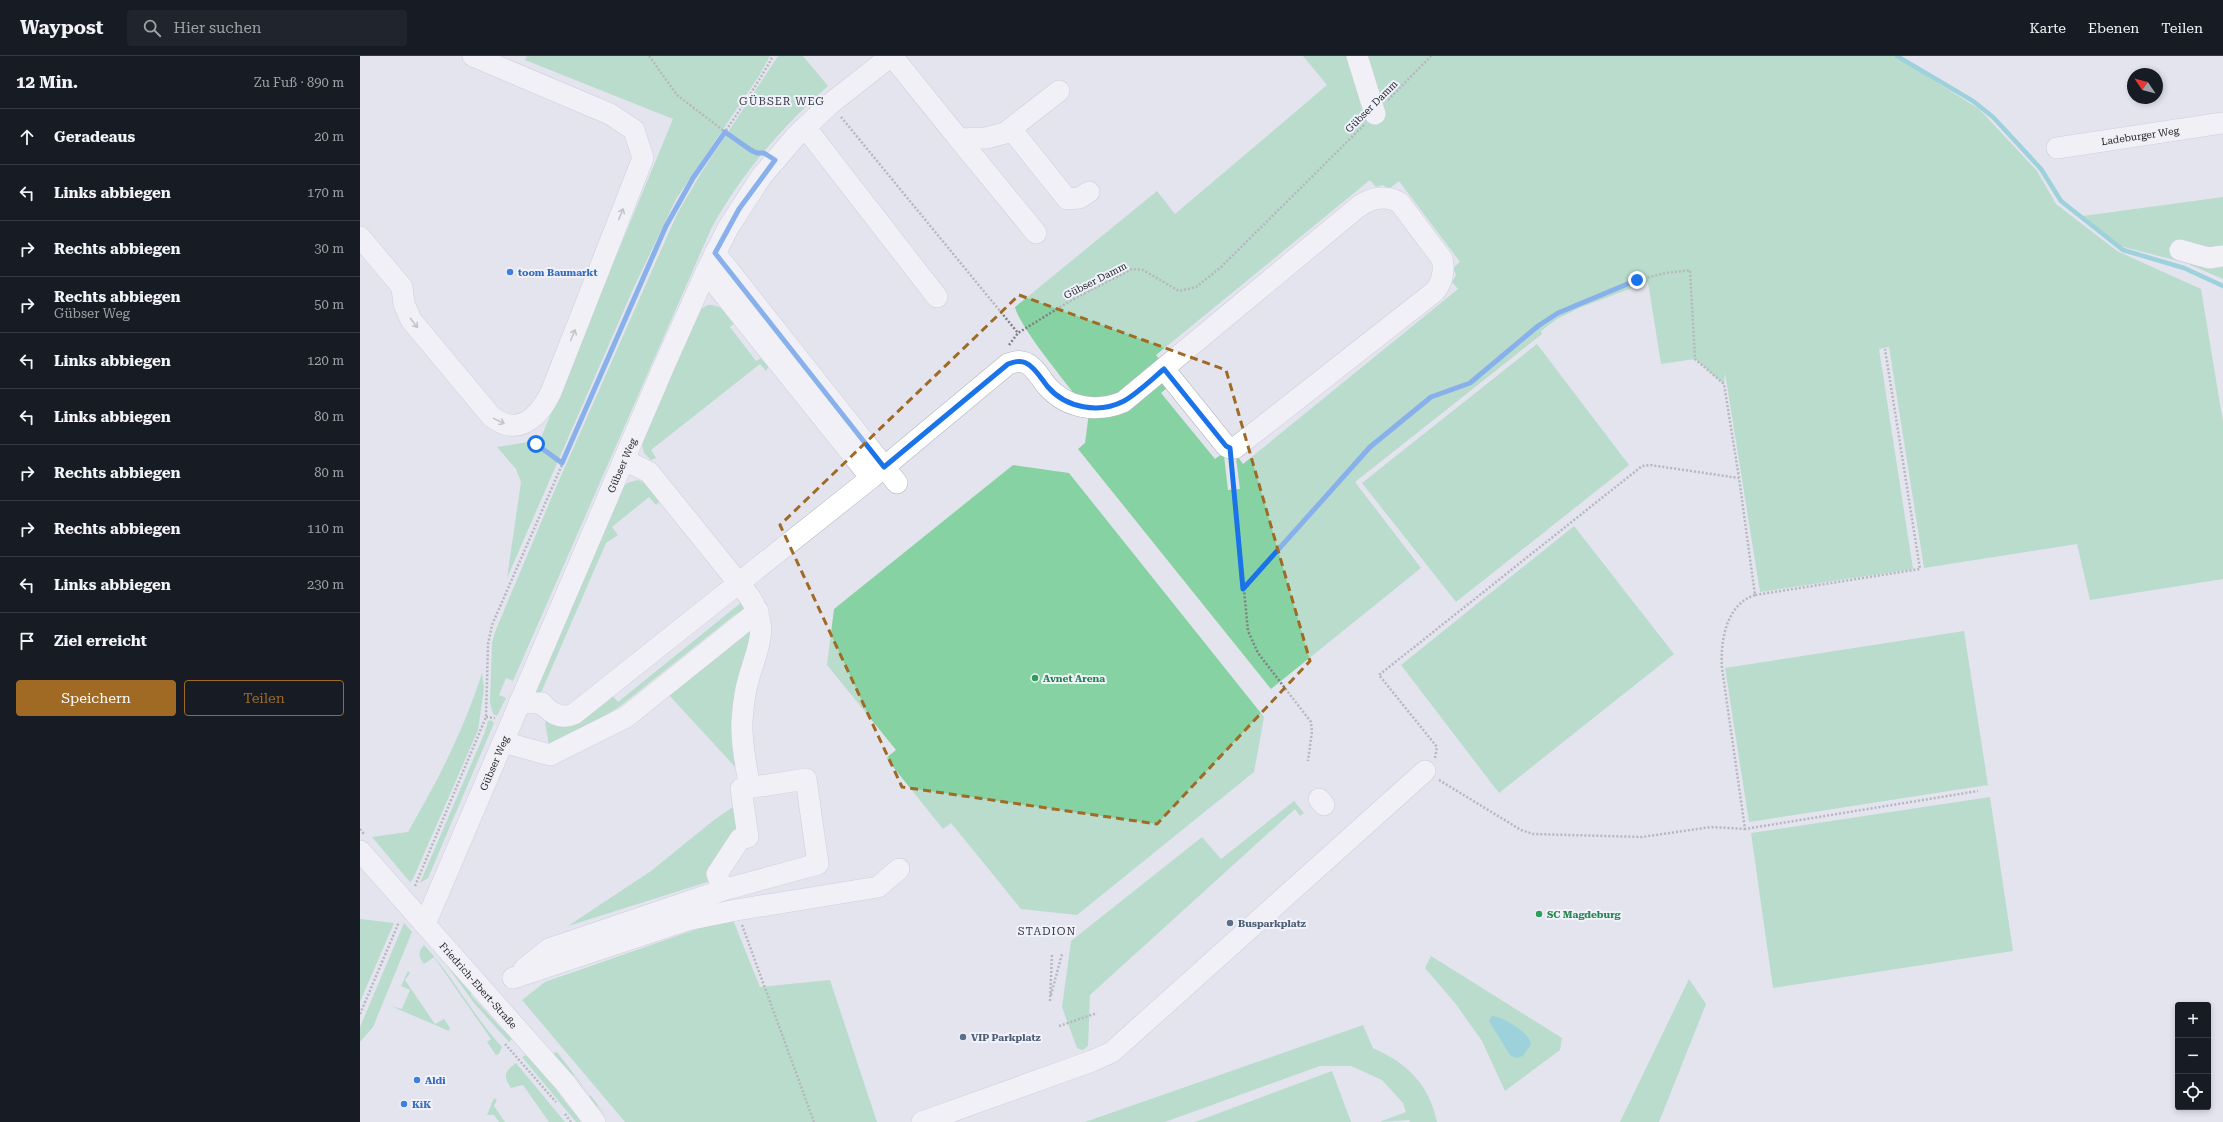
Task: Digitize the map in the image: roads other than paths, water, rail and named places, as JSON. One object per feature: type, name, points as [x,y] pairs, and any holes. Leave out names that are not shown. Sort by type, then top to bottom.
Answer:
[{"type":"street","points":[[360,237],[402,287],[404,304],[411,320],[491,416],[507,424],[523,424],[538,413],[548,398],[643,158],[634,130],[610,114],[473,56]]},
{"type":"street","points":[[891,56],[1036,233]]},
{"type":"street","name":"Gübser Weg","points":[[425,924],[519,702],[715,253],[739,209],[775,160],[805,127],[830,104],[891,56]]},
{"type":"street","points":[[1358,56],[1375,114]]},
{"type":"street","points":[[959,139],[986,138],[1011,129],[1059,91]]},
{"type":"street","name":"Ladeburger Weg","points":[[2058,148],[2223,123]]},
{"type":"street","points":[[805,127],[937,297]]},
{"type":"street","points":[[1011,129],[1067,199],[1079,198],[1088,192]]},
{"type":"street","points":[[519,702],[542,703],[549,711],[562,716],[574,714],[739,584],[884,476],[1008,364],[1018,361],[1026,363],[1058,397],[1079,406],[1091,408],[1113,406],[1123,402],[1362,204],[1376,199],[1386,198],[1397,200],[1402,204],[1442,259],[1442,274],[1437,289],[1239,445],[1230,448],[1226,446],[1164,369]]},
{"type":"street","points":[[2180,250],[2210,258],[2223,256]]},
{"type":"street","points":[[715,253],[884,476]]},
{"type":"street","points":[[706,272],[884,476]]},
{"type":"street","points":[[624,460],[649,472],[739,584],[758,611],[762,624],[760,640],[748,682],[742,722],[744,749],[750,788]]},
{"type":"street","points":[[503,742],[550,755],[626,717],[758,611]]},
{"type":"street","points":[[922,1122],[1092,1061],[1112,1052],[1425,771]]},
{"type":"street","points":[[490,998],[549,949],[723,890],[818,864],[806,779],[741,789],[748,837],[740,839],[717,874],[723,890]]},
{"type":"street","name":"Friedrich-Ebert-Straße","points":[[360,851],[566,1084],[595,1122]]},
{"type":"street","points":[[513,978],[687,920],[736,910],[878,887],[899,869]]},
{"type":"water","points":[[1492,1016],[1508,1022],[1526,1035],[1531,1044],[1523,1056],[1516,1058],[1510,1055],[1489,1021]]},
{"type":"waterway","points":[[1897,56],[1973,101],[1993,117],[2041,169],[2061,201],[2123,250],[2184,268],[2223,286]]},
{"type":"place","name":"toom Baumarkt","points":[[510,272]]},
{"type":"place","name":"Avnet Arena","points":[[1035,678]]},
{"type":"place","name":"SC Magdeburg","points":[[1539,914]]},
{"type":"place","name":"Busparkplatz","points":[[1230,923]]},
{"type":"place","name":"VIP Parkplatz","points":[[963,1037]]},
{"type":"place","name":"Aldi","points":[[417,1080]]},
{"type":"place","name":"KiK","points":[[404,1104]]},
{"type":"district","name":"GÜBSER WEG","points":[[782,101]]},
{"type":"district","name":"STADION","points":[[1047,931]]}]
